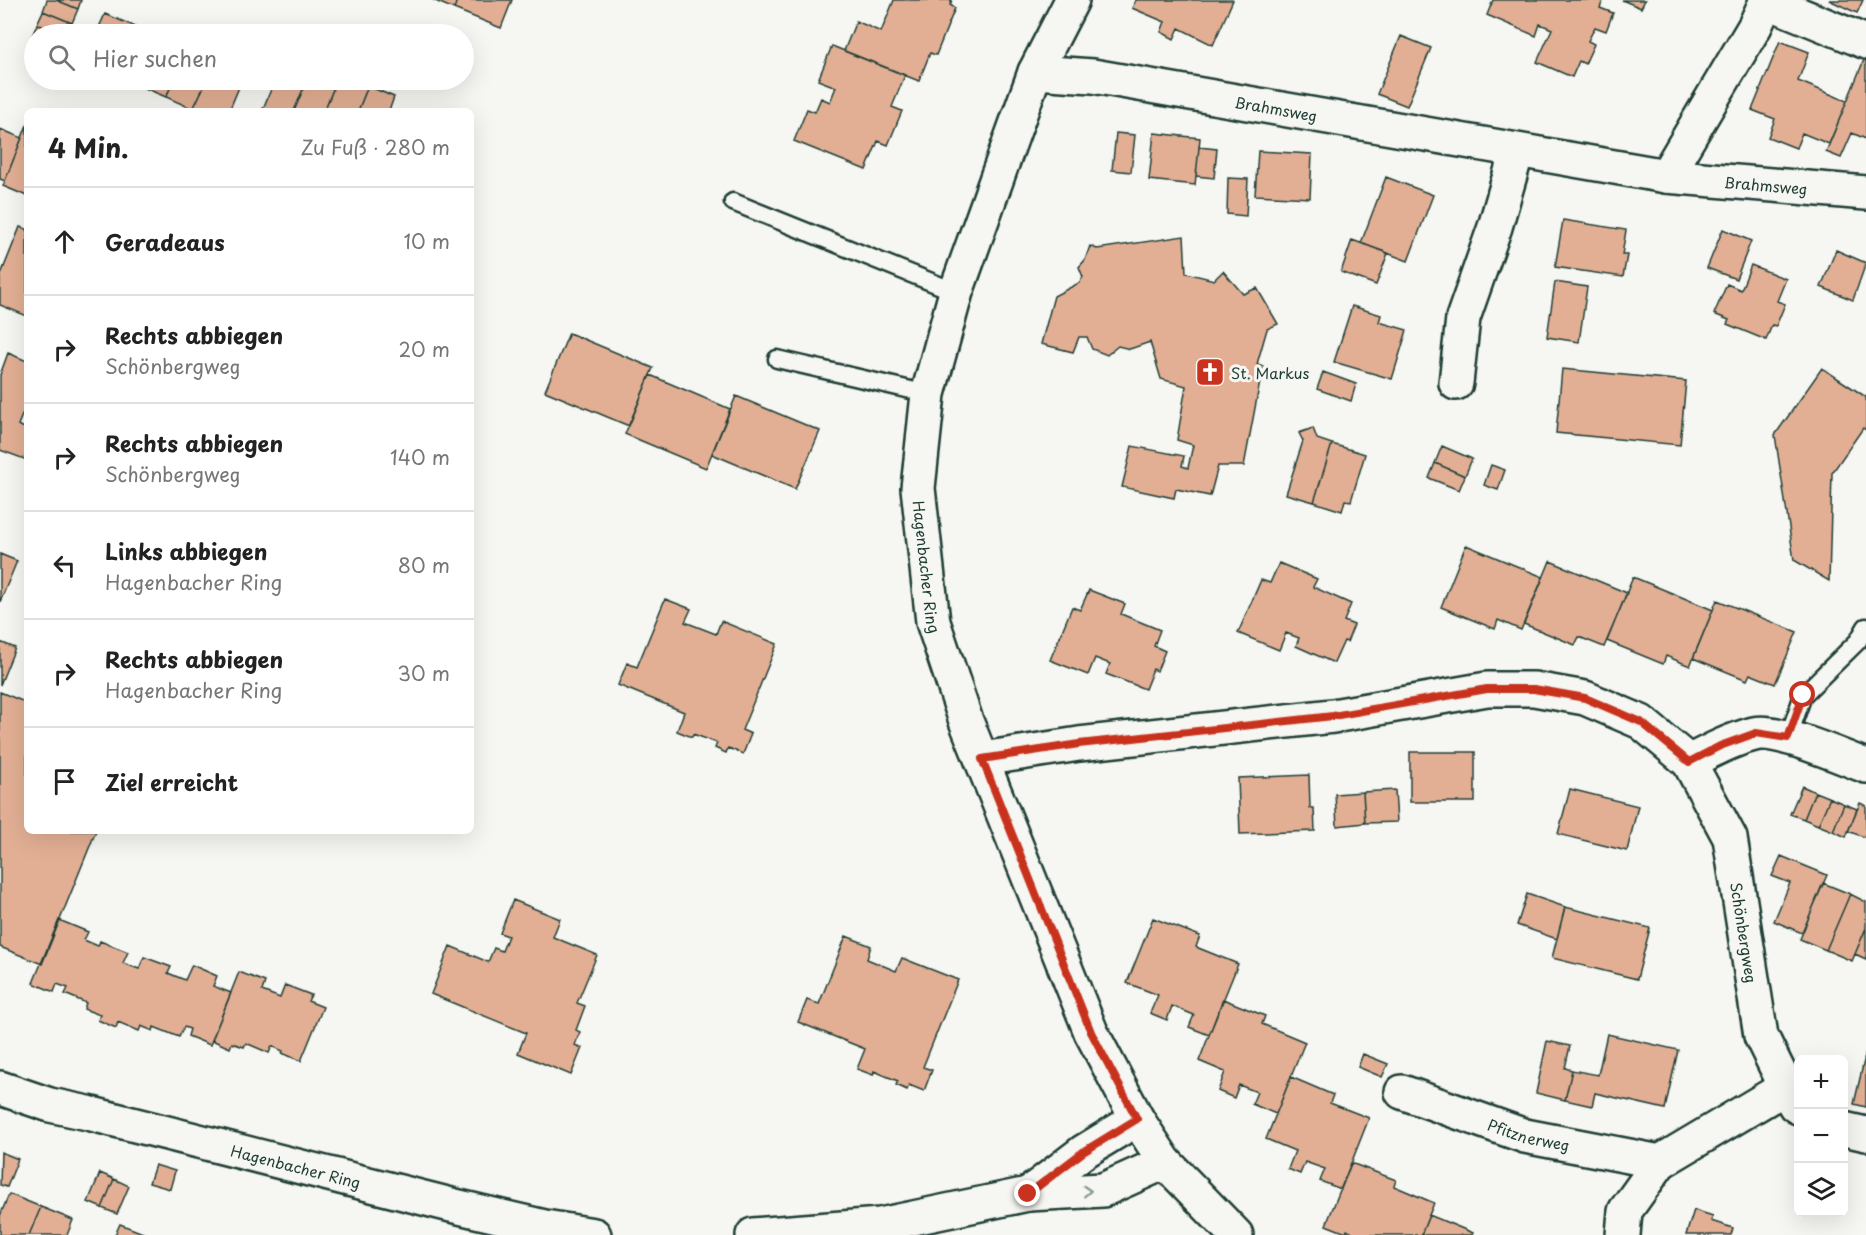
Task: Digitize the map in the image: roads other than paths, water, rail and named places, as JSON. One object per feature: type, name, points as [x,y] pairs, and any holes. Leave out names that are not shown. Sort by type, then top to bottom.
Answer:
[{"type":"street","name":"Hagenbacher Ring","points":[[1072,0],[1035,72],[956,292],[928,394],[918,488],[933,622],[966,721],[1091,1032],[1137,1119],[1166,1162],[1236,1235]]},
{"type":"street","points":[[1666,176],[1755,26],[1766,0],[1866,42]]},
{"type":"street","name":"Brahmsweg","points":[[1035,72],[1093,76],[1666,176],[1866,193]]},
{"type":"street","points":[[1456,383],[1463,318],[1495,227],[1517,151]]},
{"type":"street","name":"Schönbergweg","points":[[982,759],[1079,744],[1333,716],[1487,689],[1534,689],[1585,698],[1641,722],[1689,762],[1730,838],[1761,1036],[1793,1100]]},
{"type":"street","points":[[1689,762],[1720,746],[1756,733],[1788,738],[1866,766]]},
{"type":"street","name":"Hagenbacher Ring","points":[[0,1088],[50,1105],[385,1189],[545,1227],[594,1235]]},
{"type":"street","name":"Pfitznerweg","points":[[1402,1092],[1525,1136],[1660,1161]]},
{"type":"street","points":[[1623,1235],[1625,1211],[1660,1161],[1793,1100]]},
{"type":"street","points":[[1028,1194],[1083,1152],[1137,1119]]},
{"type":"street","points":[[1848,1130],[1866,1134]]},
{"type":"street","points":[[753,1235],[880,1226],[1028,1194],[1103,1190],[1166,1162]]},
{"type":"lane","points":[[733,202],[956,292]]},
{"type":"lane","points":[[777,359],[928,394]]},
{"type":"lane","points":[[1788,738],[1803,695],[1858,641],[1866,627]]},
{"type":"place","name":"St. Markus","points":[[1210,372]]}]
